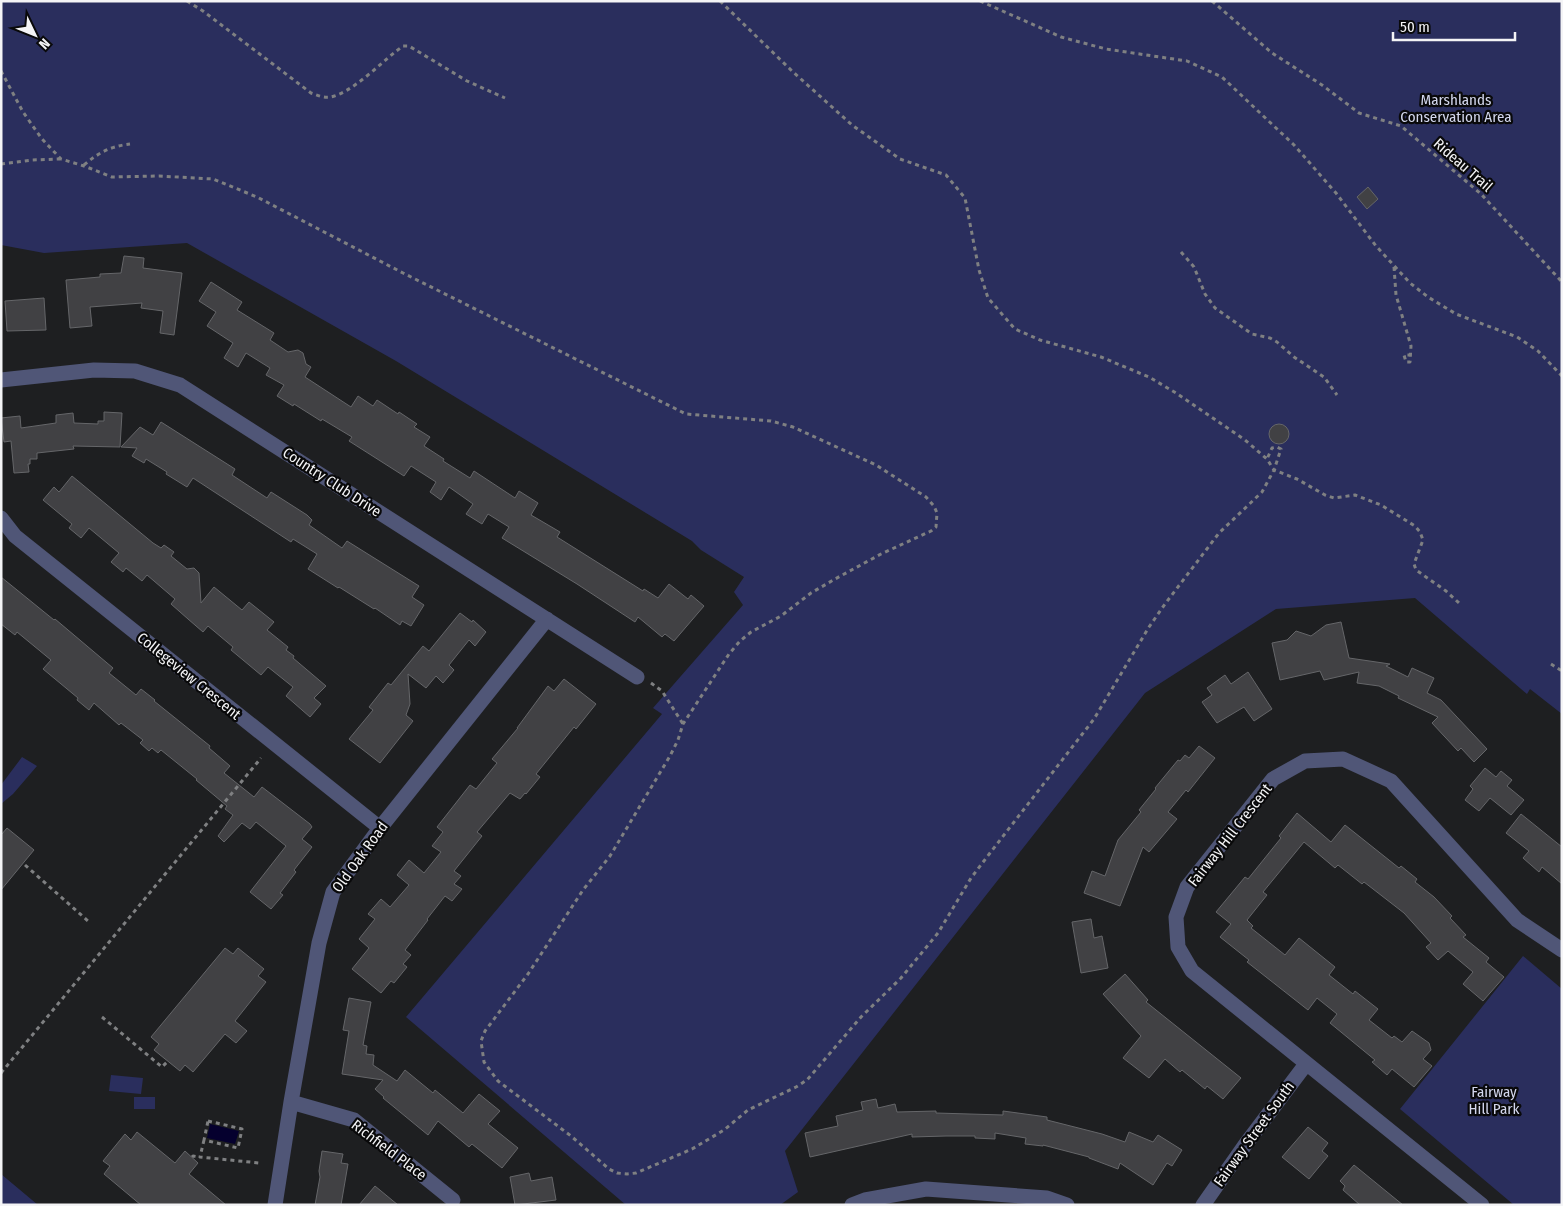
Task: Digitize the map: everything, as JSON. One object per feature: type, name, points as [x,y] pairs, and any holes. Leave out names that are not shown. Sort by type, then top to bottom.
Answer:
[{"type":"street","name":"Country Club Drive","points":[[1,380],[94,370],[135,371],[180,385],[643,679]]},
{"type":"street","name":"Collegeview Crescent","points":[[1,518],[15,536],[380,828]]},
{"type":"street","name":"Old Oak Road","points":[[275,1205],[319,943],[333,892],[380,828],[547,619]]},
{"type":"street","name":"Fairway Hill Crescent","points":[[1482,1205],[1192,971],[1178,947],[1176,917],[1188,887],[1274,779],[1305,761],[1343,758],[1391,780],[1517,920],[1562,950]]},
{"type":"street","name":"Fairway Street South","points":[[1203,1205],[1306,1064]]},
{"type":"street","name":"Richfield Place","points":[[291,1102],[354,1120],[454,1200]]},
{"type":"street","points":[[852,1205],[864,1200],[926,1189],[1047,1198],[1068,1205]]},
{"type":"path","points":[[187,1],[203,11],[305,89],[321,97],[330,97],[346,92],[403,46],[409,46],[467,81],[505,98]]},
{"type":"path","points":[[720,1],[792,71],[852,125],[900,159],[946,175],[965,198],[979,270],[988,298],[1015,329],[1040,340],[1101,357],[1149,377],[1245,440],[1267,459],[1274,470],[1297,479],[1325,496],[1334,498],[1355,495],[1368,499],[1401,516],[1415,526],[1424,540],[1414,564],[1416,570],[1446,591],[1459,603]]},
{"type":"path","points":[[980,1],[1061,37],[1106,48],[1187,61],[1222,77],[1294,145],[1336,193],[1394,267],[1428,297],[1456,314],[1517,337],[1538,351],[1562,376]]},
{"type":"path","name":"Rideau Trail","points":[[1212,1],[1272,53],[1359,113],[1401,126],[1481,194],[1562,282]]},
{"type":"path","points":[[1,71],[23,112],[42,139],[61,159]]},
{"type":"path","points":[[84,166],[94,156],[103,151],[115,146],[130,144]]},
{"type":"path","points":[[1,164],[61,159],[112,177],[190,177],[231,185],[471,308],[686,414],[771,421],[793,427],[876,465],[926,497],[934,506],[938,513],[938,520],[936,527],[931,531],[835,579],[811,593],[781,616],[740,640],[683,724],[670,756],[610,856],[583,890],[533,967],[485,1031],[481,1041],[484,1062],[498,1081],[571,1136],[609,1169],[617,1173],[626,1174],[648,1168],[706,1142],[748,1110],[796,1088],[817,1070],[847,1033],[901,978],[946,921],[955,902],[975,872],[1094,719],[1154,619],[1220,533],[1262,492],[1274,470],[1281,450],[1277,447],[1272,448],[1267,459]]},
{"type":"path","points":[[1181,252],[1194,267],[1205,294],[1215,308],[1252,334],[1270,338],[1277,342],[1294,357],[1324,377],[1337,395]]},
{"type":"path","points":[[1394,267],[1396,295],[1412,354]]},
{"type":"path","points":[[1550,664],[1562,671]]},
{"type":"path","points":[[643,679],[662,691],[683,724]]},
{"type":"path","points":[[1,1073],[261,758]]},
{"type":"path","points":[[25,865],[88,921]]},
{"type":"path","points":[[102,1018],[162,1067],[168,1061]]},
{"type":"path","points":[[200,1157],[208,1121],[242,1129],[238,1148],[204,1140]]},
{"type":"path","points":[[192,1157],[259,1164]]},
{"type":"green space","name":"Marshlands Conservation Area","points":[[1,1],[1562,1],[1562,714],[1530,689],[1527,694],[1415,598],[1276,609],[1145,693],[785,1151],[798,1192],[780,1205],[626,1205],[406,1017],[662,714],[653,708],[743,605],[734,592],[744,577],[701,550],[692,541],[396,361],[187,243],[44,253],[1,245]]},
{"type":"green space","points":[[22,757],[37,766],[13,794],[1,804],[1,785]]},
{"type":"green space","name":"Fairway Hill Park","points":[[1523,956],[1562,989],[1562,1205],[1514,1205],[1400,1109]]},
{"type":"green space","points":[[111,1075],[143,1078],[141,1094],[109,1091]]},
{"type":"green space","points":[[134,1097],[155,1097],[155,1109],[134,1109]]},
{"type":"green space","points":[[1,1174],[38,1205],[1,1205]]},
{"type":"shaded area","points":[[210,1124],[239,1131],[235,1144],[207,1138]]},
{"type":"building","points":[[1368,187],[1378,199],[1367,209],[1357,197]]},
{"type":"building","points":[[124,256],[144,258],[143,268],[182,273],[174,335],[160,333],[163,311],[141,308],[142,303],[90,307],[92,326],[70,328],[66,280],[100,277],[100,274],[121,273]]},
{"type":"building","points":[[211,282],[242,302],[237,310],[274,333],[270,340],[288,352],[298,350],[303,353],[306,364],[311,367],[305,377],[351,407],[358,396],[373,406],[377,400],[398,414],[399,412],[417,424],[414,427],[430,437],[424,446],[444,459],[443,461],[470,478],[474,471],[515,498],[519,491],[538,503],[531,515],[560,532],[557,537],[643,591],[644,589],[658,598],[669,584],[688,599],[691,595],[704,606],[674,641],[665,634],[662,637],[638,617],[635,622],[502,538],[509,527],[488,514],[482,524],[466,514],[473,504],[449,487],[441,500],[430,492],[436,482],[411,466],[404,476],[349,441],[352,437],[277,396],[284,385],[266,375],[270,368],[246,353],[238,367],[224,358],[233,343],[207,326],[216,312],[199,301]]},
{"type":"building","points":[[44,298],[46,330],[7,331],[5,301]]},
{"type":"building","points":[[104,412],[122,413],[120,447],[73,446],[74,449],[37,453],[37,459],[30,459],[30,464],[28,464],[29,472],[14,473],[11,441],[4,442],[1,418],[20,416],[21,428],[56,423],[56,415],[73,413],[74,423],[98,424],[98,421],[104,421]]},
{"type":"building","points":[[161,422],[235,469],[232,475],[267,498],[271,492],[307,515],[312,520],[309,525],[342,548],[347,541],[419,586],[412,597],[424,605],[411,626],[402,621],[400,625],[375,608],[308,569],[317,554],[293,539],[291,542],[193,478],[187,487],[146,459],[144,463],[132,456],[137,448],[121,447],[140,427],[153,435]]},
{"type":"building","points":[[1279,424],[1286,427],[1289,434],[1286,441],[1279,444],[1272,441],[1269,434],[1272,427]]},
{"type":"building","points":[[72,476],[153,543],[161,548],[164,545],[174,552],[171,556],[187,569],[194,568],[199,573],[201,603],[214,587],[242,610],[249,602],[274,622],[267,630],[288,647],[286,650],[294,656],[293,658],[326,686],[314,698],[321,704],[310,717],[286,696],[293,687],[268,667],[261,675],[231,650],[233,647],[208,626],[203,632],[171,604],[175,599],[147,575],[142,581],[126,568],[123,572],[111,562],[119,553],[89,528],[81,538],[69,528],[72,524],[43,500],[54,487],[59,492]]},
{"type":"building","points":[[1,577],[113,668],[109,673],[136,695],[141,689],[210,746],[209,748],[230,766],[224,773],[254,797],[262,787],[310,824],[312,827],[302,839],[312,847],[294,870],[296,872],[280,893],[283,895],[271,909],[250,892],[286,846],[256,822],[250,829],[242,823],[224,842],[218,836],[233,815],[225,809],[227,806],[161,750],[158,753],[152,748],[149,751],[140,743],[143,740],[121,723],[119,725],[94,703],[89,710],[77,700],[78,698],[43,669],[51,660],[17,632],[15,635],[1,624]]},
{"type":"building","points":[[460,613],[472,622],[473,620],[486,632],[475,646],[469,640],[449,665],[454,670],[443,683],[436,676],[426,688],[408,674],[410,704],[406,715],[413,721],[380,763],[349,739],[373,710],[369,707],[388,683],[391,685],[423,646],[429,651]]},
{"type":"building","points":[[1341,622],[1349,658],[1390,664],[1386,666],[1408,677],[1412,668],[1434,678],[1427,693],[1441,700],[1487,749],[1474,762],[1461,748],[1458,751],[1432,723],[1438,717],[1398,698],[1399,696],[1379,686],[1357,683],[1359,672],[1324,680],[1320,671],[1280,680],[1272,643],[1287,640],[1296,631],[1311,636],[1326,625]]},
{"type":"building","points":[[1248,672],[1272,709],[1254,721],[1244,707],[1217,723],[1202,702],[1212,695],[1207,688],[1225,675],[1231,684]]},
{"type":"building","points":[[564,679],[596,704],[576,729],[574,727],[536,774],[540,777],[526,794],[520,799],[510,793],[477,832],[482,836],[454,871],[461,876],[454,884],[462,889],[452,901],[445,896],[427,919],[405,950],[411,955],[403,964],[407,967],[394,983],[391,981],[381,993],[352,969],[369,948],[359,939],[375,919],[368,914],[381,899],[390,907],[409,885],[397,875],[409,860],[424,873],[441,852],[432,846],[443,832],[437,827],[470,785],[476,789],[497,763],[492,759],[518,728],[548,686],[554,691]]},
{"type":"building","points":[[1199,746],[1215,758],[1188,792],[1186,790],[1168,812],[1177,819],[1149,852],[1143,847],[1120,906],[1084,893],[1092,871],[1105,876],[1118,840],[1141,812],[1139,810],[1155,788],[1178,760],[1180,761],[1185,755],[1189,758]]},
{"type":"building","points":[[1485,768],[1496,777],[1501,771],[1512,780],[1507,786],[1524,800],[1511,815],[1490,798],[1479,811],[1465,800],[1473,789],[1470,786]]},
{"type":"building","points":[[1297,813],[1331,842],[1345,825],[1399,868],[1401,866],[1417,879],[1415,882],[1434,897],[1452,916],[1450,918],[1466,935],[1463,937],[1489,958],[1486,962],[1504,977],[1483,1001],[1463,984],[1473,972],[1448,951],[1438,960],[1426,947],[1431,943],[1404,913],[1364,882],[1362,884],[1338,865],[1335,868],[1304,842],[1263,892],[1267,895],[1247,920],[1253,926],[1251,928],[1285,955],[1299,938],[1335,967],[1329,975],[1353,994],[1355,991],[1378,1009],[1369,1020],[1392,1038],[1394,1036],[1402,1042],[1412,1031],[1429,1043],[1431,1050],[1423,1059],[1432,1066],[1414,1087],[1392,1069],[1387,1075],[1372,1062],[1375,1060],[1330,1023],[1337,1014],[1317,998],[1308,1010],[1247,962],[1249,960],[1220,937],[1231,924],[1216,912],[1245,877],[1248,879],[1281,838],[1279,836]]},
{"type":"building","points":[[1521,814],[1562,847],[1562,884],[1542,867],[1539,872],[1523,858],[1529,851],[1506,833]]},
{"type":"building","points":[[7,828],[34,850],[1,890],[1,835]]},
{"type":"building","points":[[1091,919],[1094,938],[1102,936],[1108,968],[1081,973],[1072,922]]},
{"type":"building","points":[[225,948],[233,954],[238,948],[264,969],[258,976],[266,982],[235,1021],[247,1031],[236,1043],[225,1034],[193,1072],[185,1065],[180,1071],[154,1050],[159,1044],[151,1037]]},
{"type":"building","points":[[1125,974],[1148,1000],[1146,1002],[1241,1078],[1223,1099],[1207,1086],[1205,1089],[1182,1070],[1180,1072],[1165,1059],[1149,1078],[1123,1058],[1141,1036],[1103,994]]},
{"type":"building","points":[[349,998],[371,1002],[363,1045],[367,1046],[366,1054],[374,1055],[373,1065],[397,1081],[405,1070],[433,1093],[435,1090],[463,1113],[479,1094],[500,1111],[488,1124],[518,1148],[502,1168],[472,1144],[469,1147],[438,1121],[428,1135],[383,1098],[375,1089],[383,1080],[342,1074],[349,1031],[343,1030]]},
{"type":"building","points":[[876,1099],[878,1108],[895,1104],[897,1112],[936,1111],[936,1113],[1003,1115],[1003,1111],[1047,1117],[1047,1120],[1125,1142],[1129,1132],[1153,1142],[1158,1135],[1182,1150],[1172,1166],[1167,1163],[1153,1185],[1120,1163],[1118,1169],[1089,1157],[1043,1145],[1025,1144],[1026,1138],[995,1133],[995,1139],[975,1138],[975,1136],[912,1137],[912,1134],[810,1157],[805,1133],[838,1126],[836,1116],[863,1110],[861,1102]]},
{"type":"building","points":[[1308,1127],[1328,1143],[1322,1151],[1328,1156],[1309,1179],[1282,1157]]},
{"type":"building","points":[[137,1132],[175,1163],[185,1151],[198,1163],[189,1174],[226,1205],[141,1205],[104,1174],[110,1166],[103,1161],[125,1134],[131,1140]]},
{"type":"building","points":[[322,1151],[343,1154],[341,1163],[348,1164],[341,1205],[315,1205]]},
{"type":"building","points":[[1354,1165],[1403,1205],[1360,1205],[1343,1190],[1345,1186],[1340,1181]]},
{"type":"building","points":[[529,1173],[531,1181],[552,1177],[556,1200],[515,1205],[510,1177]]},
{"type":"building","points":[[375,1186],[398,1205],[359,1205]]}]
